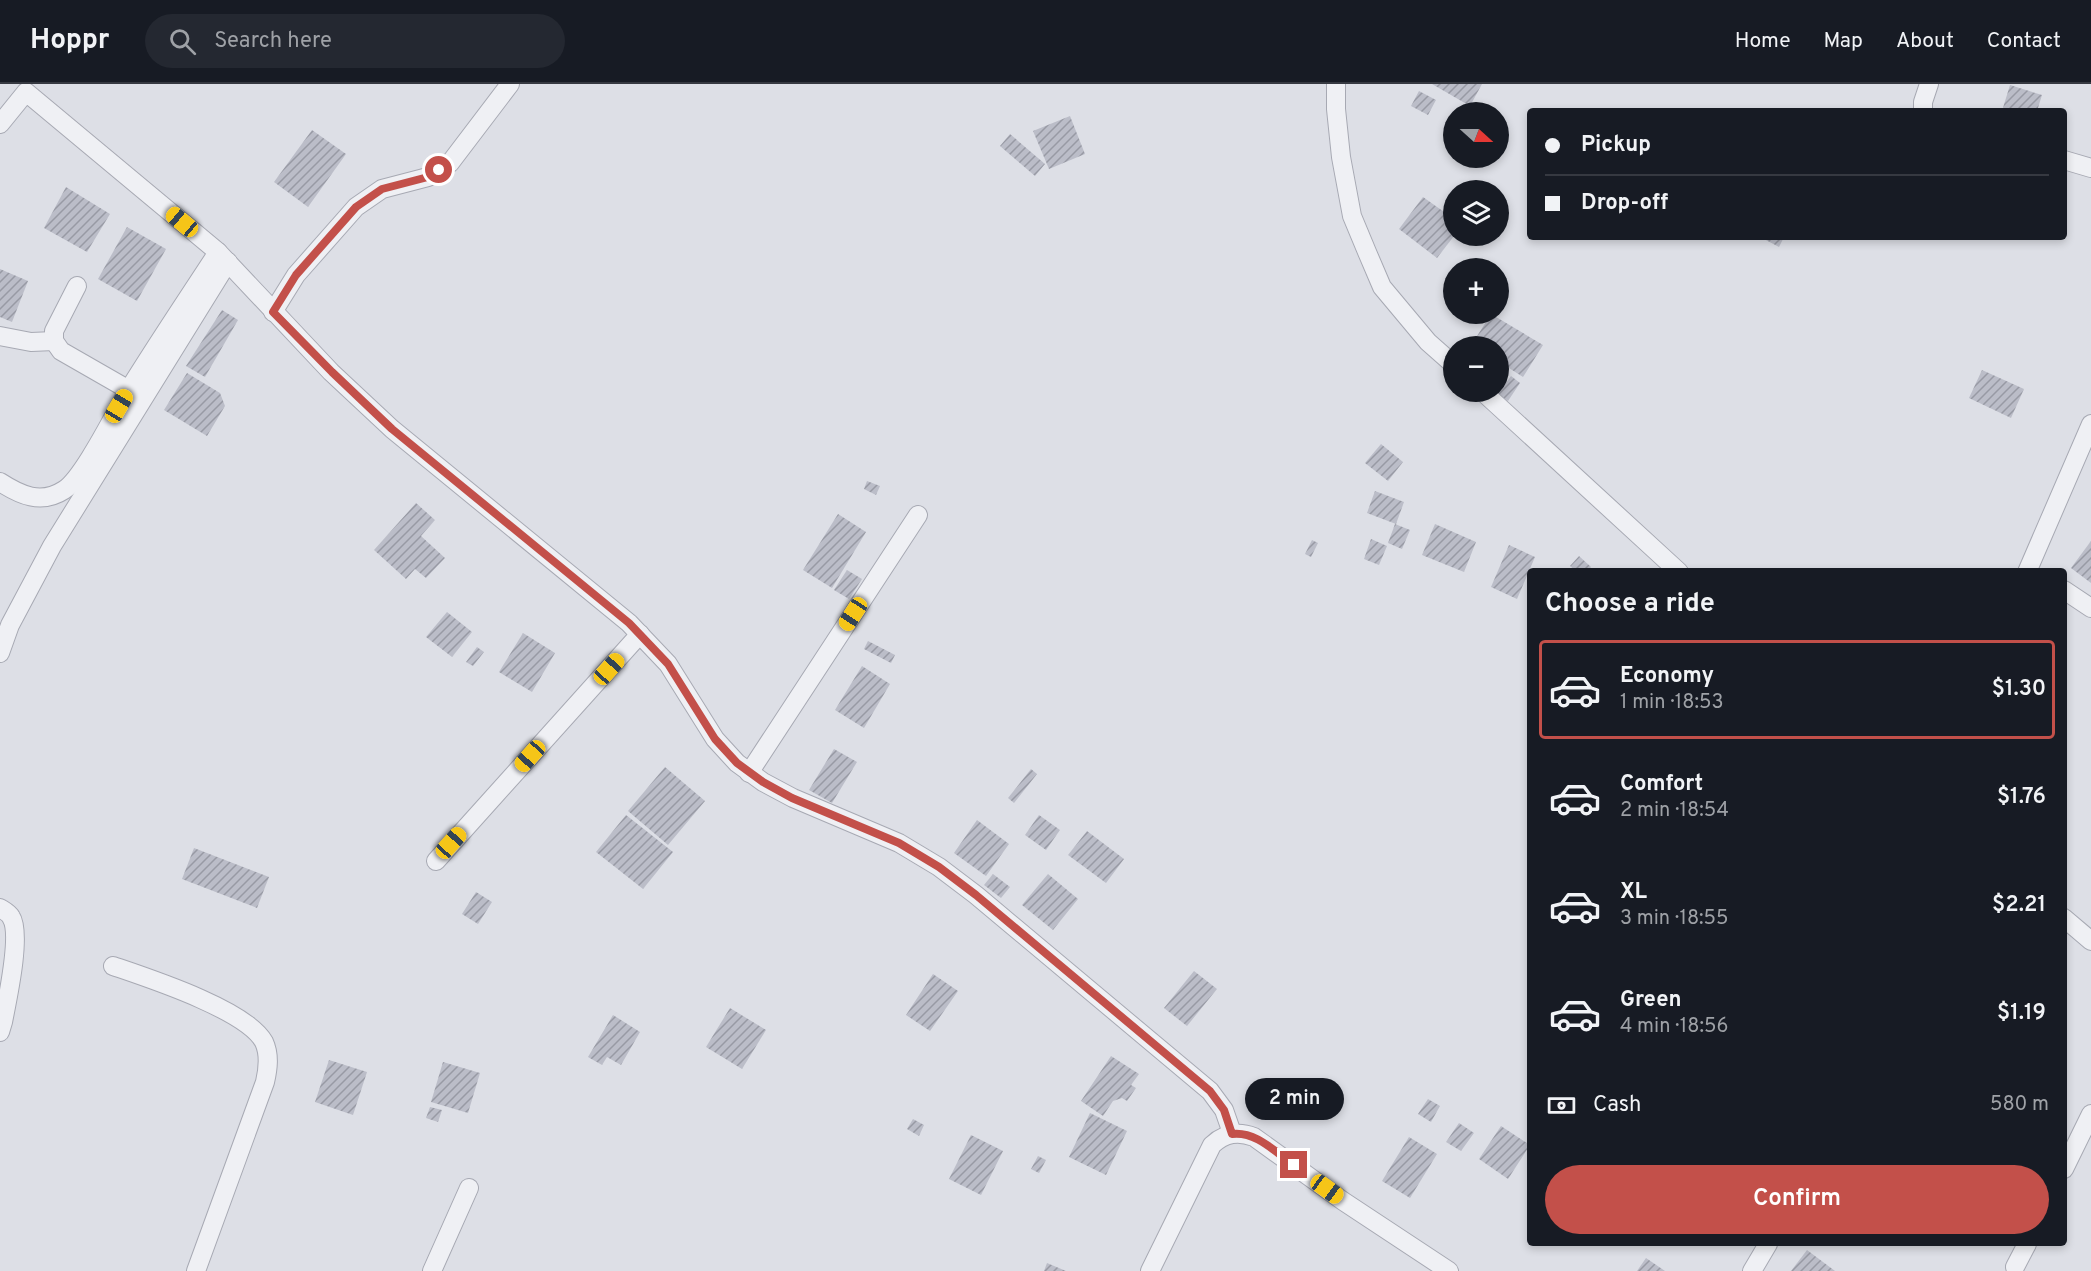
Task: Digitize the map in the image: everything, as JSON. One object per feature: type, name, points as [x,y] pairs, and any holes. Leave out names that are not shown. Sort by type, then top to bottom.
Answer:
[{"type":"street","points":[[273,312],[296,275],[356,207],[382,189],[428,177],[450,163],[510,84]]},
{"type":"street","points":[[1336,84],[1341,157],[1352,216],[1382,287],[1428,342],[1443,355]]},
{"type":"street","points":[[1923,108],[1925,93],[1929,84]]},
{"type":"street","points":[[0,124],[22,88],[223,257],[273,312],[392,429],[640,634],[668,664],[715,739],[737,763],[749,773],[792,798],[899,843],[958,880],[1210,1091],[1224,1110],[1232,1134]]},
{"type":"street","points":[[2067,161],[2091,168]]},
{"type":"street","points":[[0,482],[19,494],[30,497],[53,495],[64,490],[73,482],[129,390],[223,257]]},
{"type":"street","points":[[0,653],[10,625],[52,546],[223,257]]},
{"type":"street","points":[[77,286],[54,332],[54,341],[61,351],[129,390]]},
{"type":"street","points":[[0,336],[31,342],[54,341]]},
{"type":"street","points":[[1494,402],[1675,568]]},
{"type":"street","points":[[2032,568],[2091,424]]},
{"type":"street","points":[[749,773],[918,515]]},
{"type":"street","points":[[2067,592],[2091,608]]},
{"type":"street","points":[[436,861],[640,634]]},
{"type":"street","points":[[0,908],[10,916],[15,928],[14,953],[0,1032]]},
{"type":"street","points":[[2067,921],[2091,941]]},
{"type":"street","points":[[113,966],[225,1010],[249,1026],[263,1040],[268,1053],[265,1082],[196,1271]]},
{"type":"street","points":[[2067,1163],[2091,1114]]},
{"type":"street","points":[[1150,1271],[1212,1145],[1225,1136],[1240,1133],[1254,1137],[1343,1201],[1449,1271]]},
{"type":"street","points":[[432,1271],[469,1188]]},
{"type":"street","points":[[1752,1271],[1767,1246]]},
{"type":"street","points":[[2015,1267],[2026,1246]]},
{"type":"building","points":[[1432,84],[1482,84],[1472,102],[1463,102]]},
{"type":"building","points":[[2010,85],[2042,95],[2038,108],[2003,108]]},
{"type":"building","points":[[1419,91],[1436,100],[1428,115],[1411,106]]},
{"type":"building","points":[[1070,116],[1085,154],[1049,169],[1033,131]]},
{"type":"building","points":[[312,130],[346,154],[308,207],[274,182]]},
{"type":"building","points":[[1010,134],[1045,164],[1035,176],[1000,146]]},
{"type":"building","points":[[66,187],[110,214],[87,252],[44,228]]},
{"type":"building","points":[[1423,197],[1443,211],[1443,246],[1446,246],[1437,258],[1399,229]]},
{"type":"building","points":[[127,227],[166,249],[137,301],[98,279]]},
{"type":"building","points":[[1766,240],[1782,240],[1779,247]]},
{"type":"building","points":[[0,269],[28,281],[12,322],[0,317]]},
{"type":"building","points":[[222,310],[238,320],[205,377],[186,366]]},
{"type":"building","points":[[1485,324],[1508,324],[1543,345],[1523,377],[1509,368],[1509,336],[1477,336]]},
{"type":"building","points":[[1982,370],[2024,389],[2011,418],[1969,398]]},
{"type":"building","points":[[187,373],[220,393],[225,406],[207,436],[164,410]]},
{"type":"building","points":[[1511,376],[1520,383],[1509,400]]},
{"type":"building","points":[[1381,444],[1403,462],[1388,481],[1365,463]]},
{"type":"building","points":[[867,481],[880,486],[876,495],[864,489]]},
{"type":"building","points":[[1375,491],[1404,502],[1396,524],[1367,513]]},
{"type":"building","points":[[416,503],[435,520],[421,536],[445,558],[426,578],[415,569],[406,579],[374,550]]},
{"type":"building","points":[[838,514],[866,532],[832,588],[803,570]]},
{"type":"building","points":[[1395,524],[1410,530],[1402,549],[1388,543]]},
{"type":"building","points":[[1435,524],[1476,542],[1464,572],[1422,555]]},
{"type":"building","points":[[1371,539],[1387,546],[1379,565],[1364,559]]},
{"type":"building","points":[[1312,540],[1318,543],[1311,557],[1305,554]]},
{"type":"building","points":[[2091,541],[2091,583],[2071,568]]},
{"type":"building","points":[[1509,545],[1535,557],[1530,568],[1527,568],[1527,576],[1517,599],[1491,587]]},
{"type":"building","points":[[1579,556],[1591,567],[1572,568],[1570,566]]},
{"type":"building","points":[[847,570],[862,579],[849,599],[834,590]]},
{"type":"building","points":[[447,612],[472,632],[452,657],[426,637]]},
{"type":"building","points":[[523,633],[555,653],[532,692],[499,672]]},
{"type":"building","points":[[868,641],[895,655],[891,663],[864,649]]},
{"type":"building","points":[[477,647],[484,652],[473,666],[466,662]]},
{"type":"building","points":[[862,666],[890,684],[864,728],[835,710]]},
{"type":"building","points":[[834,749],[857,762],[832,803],[809,790]]},
{"type":"building","points":[[665,767],[705,801],[668,845],[628,811]]},
{"type":"building","points":[[1031,769],[1037,774],[1014,803],[1008,798]]},
{"type":"building","points":[[626,815],[673,852],[643,889],[596,852]]},
{"type":"building","points":[[1039,815],[1060,830],[1046,850],[1025,835]]},
{"type":"building","points":[[977,820],[1009,844],[986,876],[954,853]]},
{"type":"building","points":[[1087,831],[1124,859],[1106,883],[1068,855]]},
{"type":"building","points":[[194,848],[269,877],[257,908],[182,879]]},
{"type":"building","points":[[993,874],[1010,887],[1001,898],[984,885]]},
{"type":"building","points":[[1048,874],[1078,899],[1053,930],[1022,905]]},
{"type":"building","points":[[476,892],[492,902],[478,924],[462,914]]},
{"type":"building","points":[[1194,971],[1217,989],[1187,1026],[1164,1008]]},
{"type":"building","points":[[933,974],[958,991],[930,1031],[906,1015]]},
{"type":"building","points":[[730,1008],[766,1030],[742,1069],[706,1047]]},
{"type":"building","points":[[613,1015],[640,1032],[621,1065],[607,1057],[602,1065],[588,1057]]},
{"type":"building","points":[[1111,1056],[1139,1074],[1131,1085],[1136,1088],[1127,1101],[1122,1098],[1113,1101],[1103,1116],[1081,1101]]},
{"type":"building","points":[[329,1060],[367,1072],[353,1115],[315,1102]]},
{"type":"building","points":[[443,1062],[480,1073],[468,1113],[431,1102]]},
{"type":"building","points":[[1428,1099],[1440,1106],[1431,1122],[1418,1114]]},
{"type":"building","points":[[430,1107],[442,1110],[438,1122],[426,1118]]},
{"type":"building","points":[[1090,1113],[1127,1131],[1106,1175],[1069,1157]]},
{"type":"building","points":[[913,1119],[924,1125],[919,1136],[907,1129]]},
{"type":"building","points":[[1459,1123],[1474,1133],[1461,1151],[1446,1142]]},
{"type":"building","points":[[1501,1126],[1527,1143],[1527,1150],[1508,1179],[1479,1159]]},
{"type":"building","points":[[971,1135],[1003,1151],[981,1195],[949,1179]]},
{"type":"building","points":[[1409,1137],[1437,1154],[1410,1198],[1382,1181]]},
{"type":"building","points":[[1038,1156],[1046,1160],[1039,1173],[1031,1169]]},
{"type":"building","points":[[1807,1250],[1835,1271],[1791,1271]]},
{"type":"building","points":[[1646,1258],[1665,1271],[1637,1271]]},
{"type":"building","points":[[1047,1263],[1066,1271],[1044,1271]]},
{"type":"route","points":[[439,170],[428,177],[382,189],[356,207],[296,275],[273,312],[392,429],[629,623],[668,664],[715,739],[737,763],[763,782],[792,798],[899,843],[958,880],[1210,1091],[1224,1110],[1232,1134],[1240,1133],[1254,1137],[1294,1165]]}]
